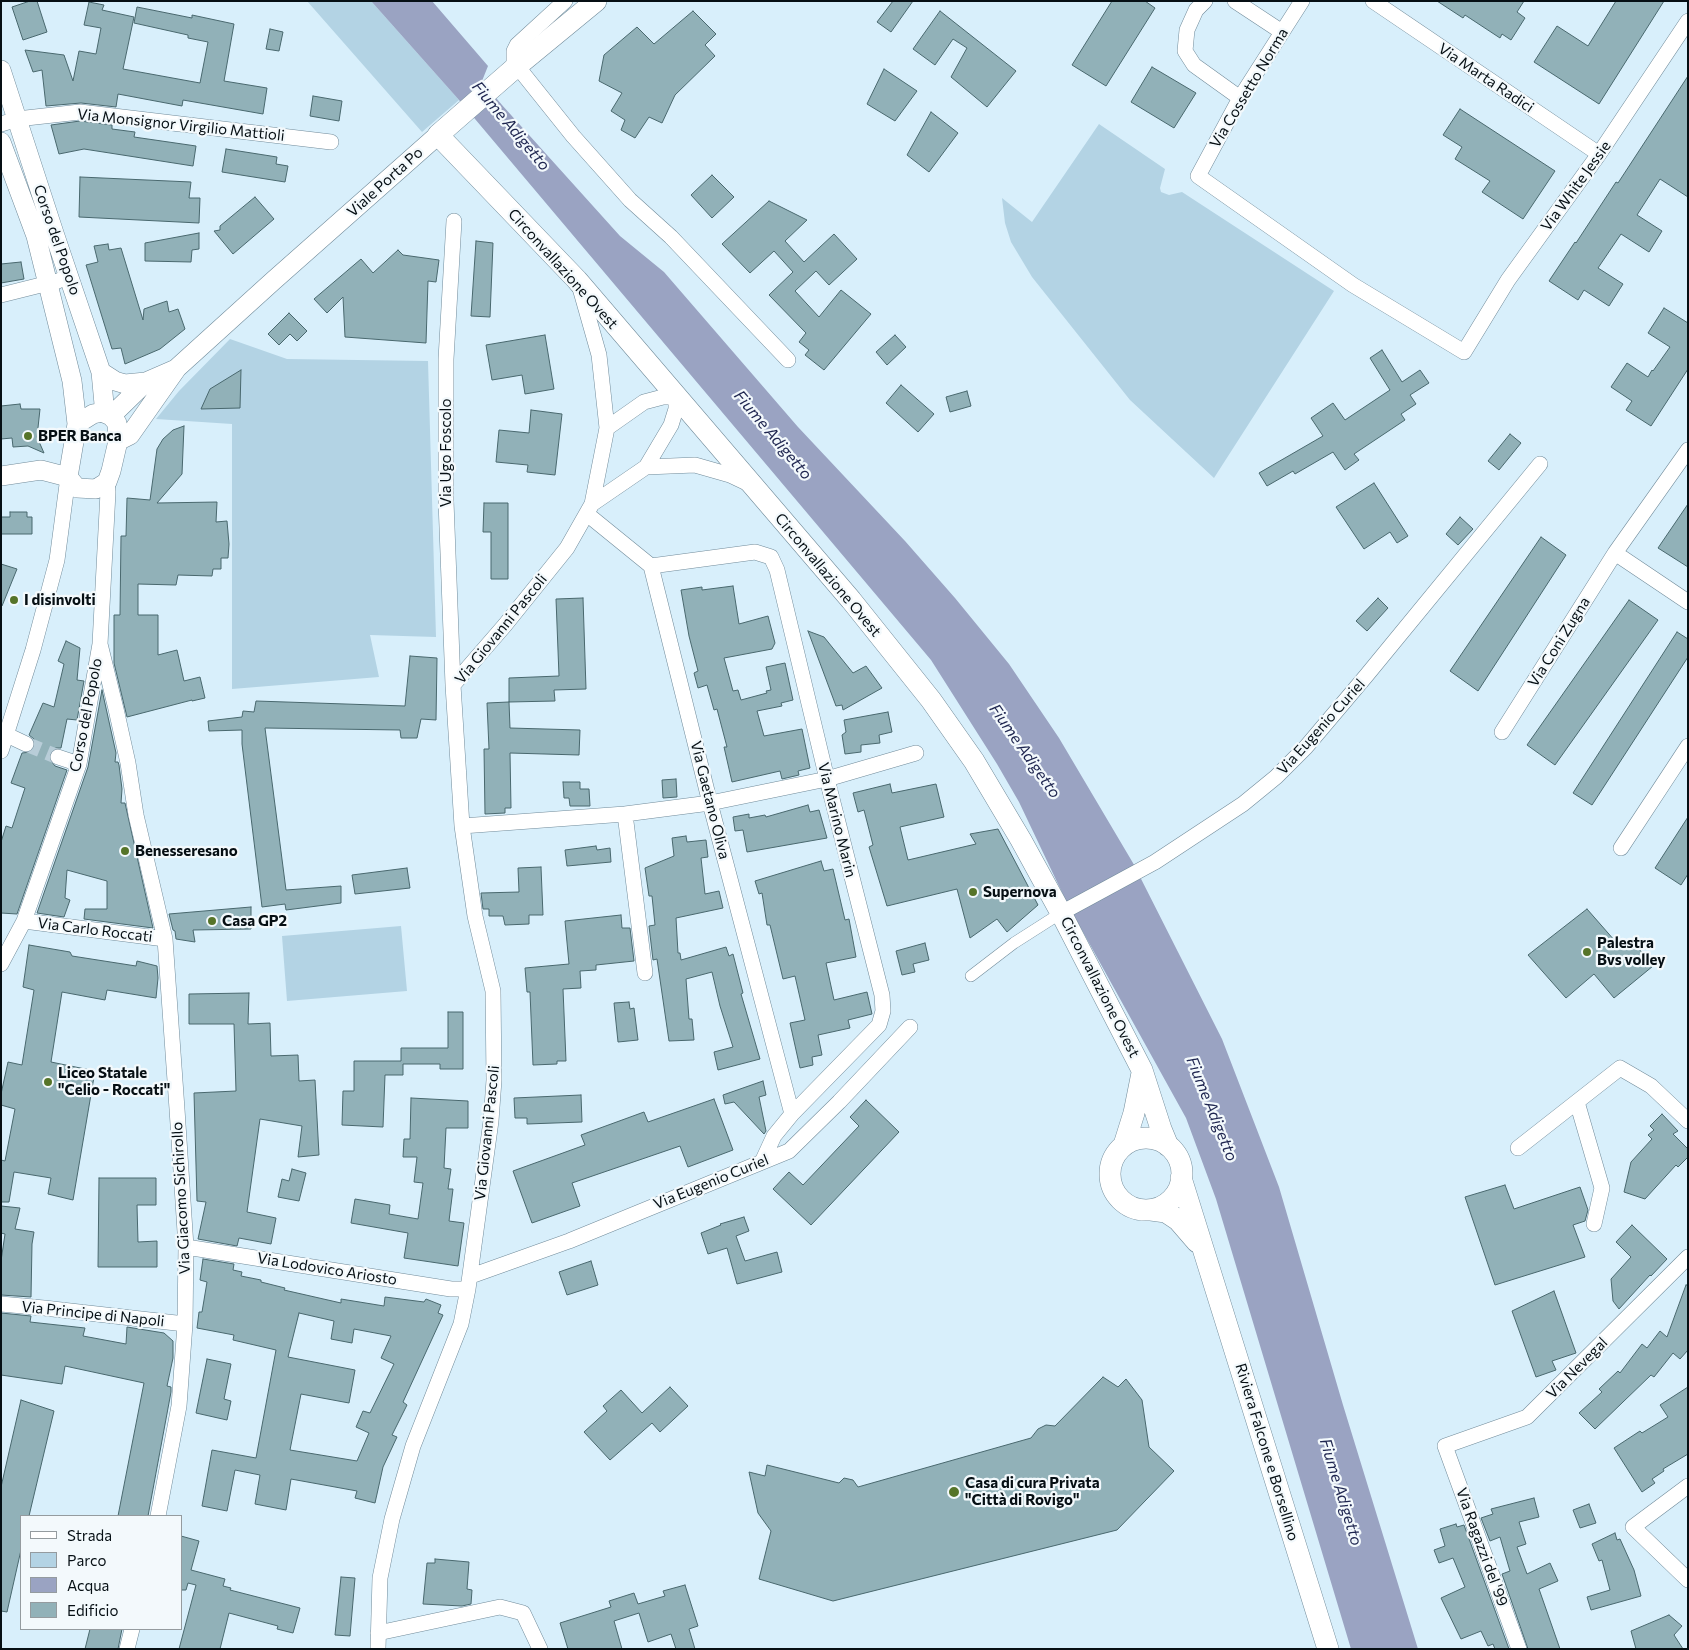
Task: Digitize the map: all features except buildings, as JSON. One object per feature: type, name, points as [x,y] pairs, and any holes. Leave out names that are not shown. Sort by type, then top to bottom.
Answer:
[{"type":"main road","name":"Viale Porta Po","points":[[445,129],[512,70],[596,1]]},
{"type":"main road","name":"Circonvallazione Ovest","points":[[445,129],[851,600],[931,700],[974,761],[1065,911],[1142,1070],[1168,1146]]},
{"type":"main road","points":[[1124,1145],[1134,1113],[1142,1070]]},
{"type":"main road","points":[[1150,1210],[1162,1206],[1172,1199],[1178,1190],[1182,1178],[1181,1166],[1176,1155],[1168,1146],[1147,1138],[1135,1140],[1124,1145],[1116,1154],[1111,1164],[1112,1188],[1119,1198],[1128,1205],[1139,1209],[1166,1212],[1178,1220],[1191,1233],[1206,1254]]},
{"type":"main road","name":"Riviera Falcone e Borsellino","points":[[1182,1178],[1328,1649]]},
{"type":"street","points":[[565,1],[517,44],[514,51],[512,70],[630,200],[671,238],[788,360]]},
{"type":"street","points":[[1205,1],[1196,10],[1188,30],[1185,51],[1194,65],[1240,98]]},
{"type":"street","points":[[1235,1],[1282,32]]},
{"type":"street","name":"Via Cossetto Norma","points":[[1302,1],[1240,98],[1198,176],[1353,285],[1464,352]]},
{"type":"street","name":"Via Marta Radici","points":[[1373,1],[1600,154]]},
{"type":"street","name":"Via White Jessie","points":[[1464,352],[1508,280],[1600,154],[1688,21]]},
{"type":"street","name":"Corso del Popolo","points":[[1,70],[9,122],[54,233],[69,276],[101,372],[106,414],[117,423],[118,441]]},
{"type":"street","name":"Via Monsignor Virgilio Mattioli","points":[[9,122],[80,112],[331,142]]},
{"type":"street","name":"Viale Porta Po","points":[[118,441],[130,435],[178,368],[280,274],[445,129]]},
{"type":"street","name":"Corso del Popolo","points":[[1,142],[36,236],[72,381],[77,424],[68,477]]},
{"type":"street","name":"Via Ugo Foscolo","points":[[453,685],[446,501],[446,359],[454,222]]},
{"type":"street","points":[[1,295],[49,284],[69,276]]},
{"type":"street","points":[[576,280],[586,307],[599,355],[607,428],[590,509]]},
{"type":"street","name":"Viale Porta Po","points":[[77,424],[93,414],[106,414],[146,382],[178,368]]},
{"type":"street","name":"Viale Porta Po","points":[[101,372],[115,382],[125,384],[146,382]]},
{"type":"street","points":[[590,509],[646,467],[671,425],[676,409],[676,397],[663,397],[644,402],[607,428]]},
{"type":"street","points":[[1,476],[41,470],[68,477],[77,488],[96,489],[107,482],[118,441]]},
{"type":"street","name":"Via Coni Zugna","points":[[1502,732],[1615,553],[1688,450]]},
{"type":"street","points":[[41,470],[55,460],[71,456]]},
{"type":"street","name":"Via Eugenio Curiel","points":[[971,976],[1014,942],[1065,911],[1151,864],[1243,804],[1276,777],[1306,748],[1540,464]]},
{"type":"street","points":[[646,467],[695,465],[730,475],[752,485]]},
{"type":"street","points":[[1,752],[34,650],[57,560],[68,477]]},
{"type":"street","name":"Corso del Popolo","points":[[1,964],[24,921],[79,764],[100,644],[105,576],[107,482]]},
{"type":"street","points":[[590,509],[651,566]]},
{"type":"street","name":"Via Giovanni Pascoli","points":[[378,1649],[380,1578],[392,1519],[413,1446],[461,1324],[470,1282],[494,1080],[493,991],[474,916],[462,826],[453,685],[505,625],[567,548],[590,509]]},
{"type":"street","name":"Via Marino Marin","points":[[651,566],[754,552],[771,557],[777,570],[827,779],[882,995],[882,1011],[879,1025],[792,1114],[774,1136],[762,1162]]},
{"type":"street","points":[[1615,553],[1688,602]]},
{"type":"street","name":"Via Gaetano Oliva","points":[[651,566],[710,803],[792,1114]]},
{"type":"street","name":"Via Giacomo Sichirollo","points":[[100,644],[116,710],[136,815],[165,939],[186,1247],[179,1406],[158,1515]]},
{"type":"street","points":[[7,735],[26,744]]},
{"type":"street","points":[[1621,848],[1688,746]]},
{"type":"street","points":[[462,826],[625,814],[710,803],[827,779],[916,753]]},
{"type":"street","points":[[58,757],[79,764]]},
{"type":"street","points":[[625,814],[645,973]]},
{"type":"street","name":"Via Carlo Roccati","points":[[24,921],[165,939]]},
{"type":"street","name":"Via Eugenio Curiel","points":[[470,1282],[789,1151],[840,1102],[910,1027]]},
{"type":"street","points":[[1518,1148],[1620,1068],[1651,1086],[1688,1121]]},
{"type":"street","points":[[1577,1102],[1602,1188],[1594,1224]]},
{"type":"street","name":"Via Lodovico Ariosto","points":[[186,1247],[452,1289],[470,1282]]},
{"type":"street","name":"Via Nevegal","points":[[1445,1446],[1527,1417],[1688,1256]]},
{"type":"street","name":"Via Principe di Napoli","points":[[1,1304],[184,1324]]},
{"type":"street","name":"Via Ragazzi del '99","points":[[1445,1446],[1519,1649]]},
{"type":"street","points":[[1688,1486],[1633,1527],[1688,1580]]},
{"type":"street","points":[[378,1633],[500,1607],[523,1613],[540,1649]]},
{"type":"street","points":[[127,1649],[132,1630]]},
{"type":"green space","points":[[307,1],[371,1],[459,100],[422,132]]},
{"type":"green space","points":[[1099,124],[1165,169],[1160,188],[1161,192],[1169,195],[1182,192],[1334,291],[1214,478],[1130,400],[1032,277],[1011,242],[1005,223],[1002,198],[1032,222]]},
{"type":"green space","points":[[230,339],[287,359],[428,361],[436,637],[370,635],[379,677],[232,689],[232,424],[156,419],[179,391]]},
{"type":"green space","points":[[401,926],[407,991],[287,1001],[282,936]]},
{"type":"water","name":"Fiume Adigetto","points":[[371,1],[432,1],[488,66],[482,81],[502,105],[620,236],[664,272],[798,427],[905,541],[1009,664],[1059,738],[1133,863],[1222,1039],[1279,1187],[1343,1405],[1418,1649],[1351,1649],[1216,1199],[1186,1118],[1068,905],[1019,802],[931,660],[459,100]]},
{"type":"tunnel","points":[[26,744],[58,757]]},
{"type":"place","name":"BPER Banca","points":[[28,436]]},
{"type":"place","name":"I disinvolti","points":[[14,600]]},
{"type":"place","name":"Benesseresano","points":[[125,851]]},
{"type":"place","name":"Supernova","points":[[973,892]]},
{"type":"place","name":"Casa GP2","points":[[212,921]]},
{"type":"place","name":"Palestra Bvs volley","points":[[1587,952]]},
{"type":"place","name":"Liceo Statale \"Celio - Roccati\"","points":[[48,1082]]},
{"type":"place","name":"Casa di cura Privata \"Città di Rovigo\"","points":[[954,1492]]}]
